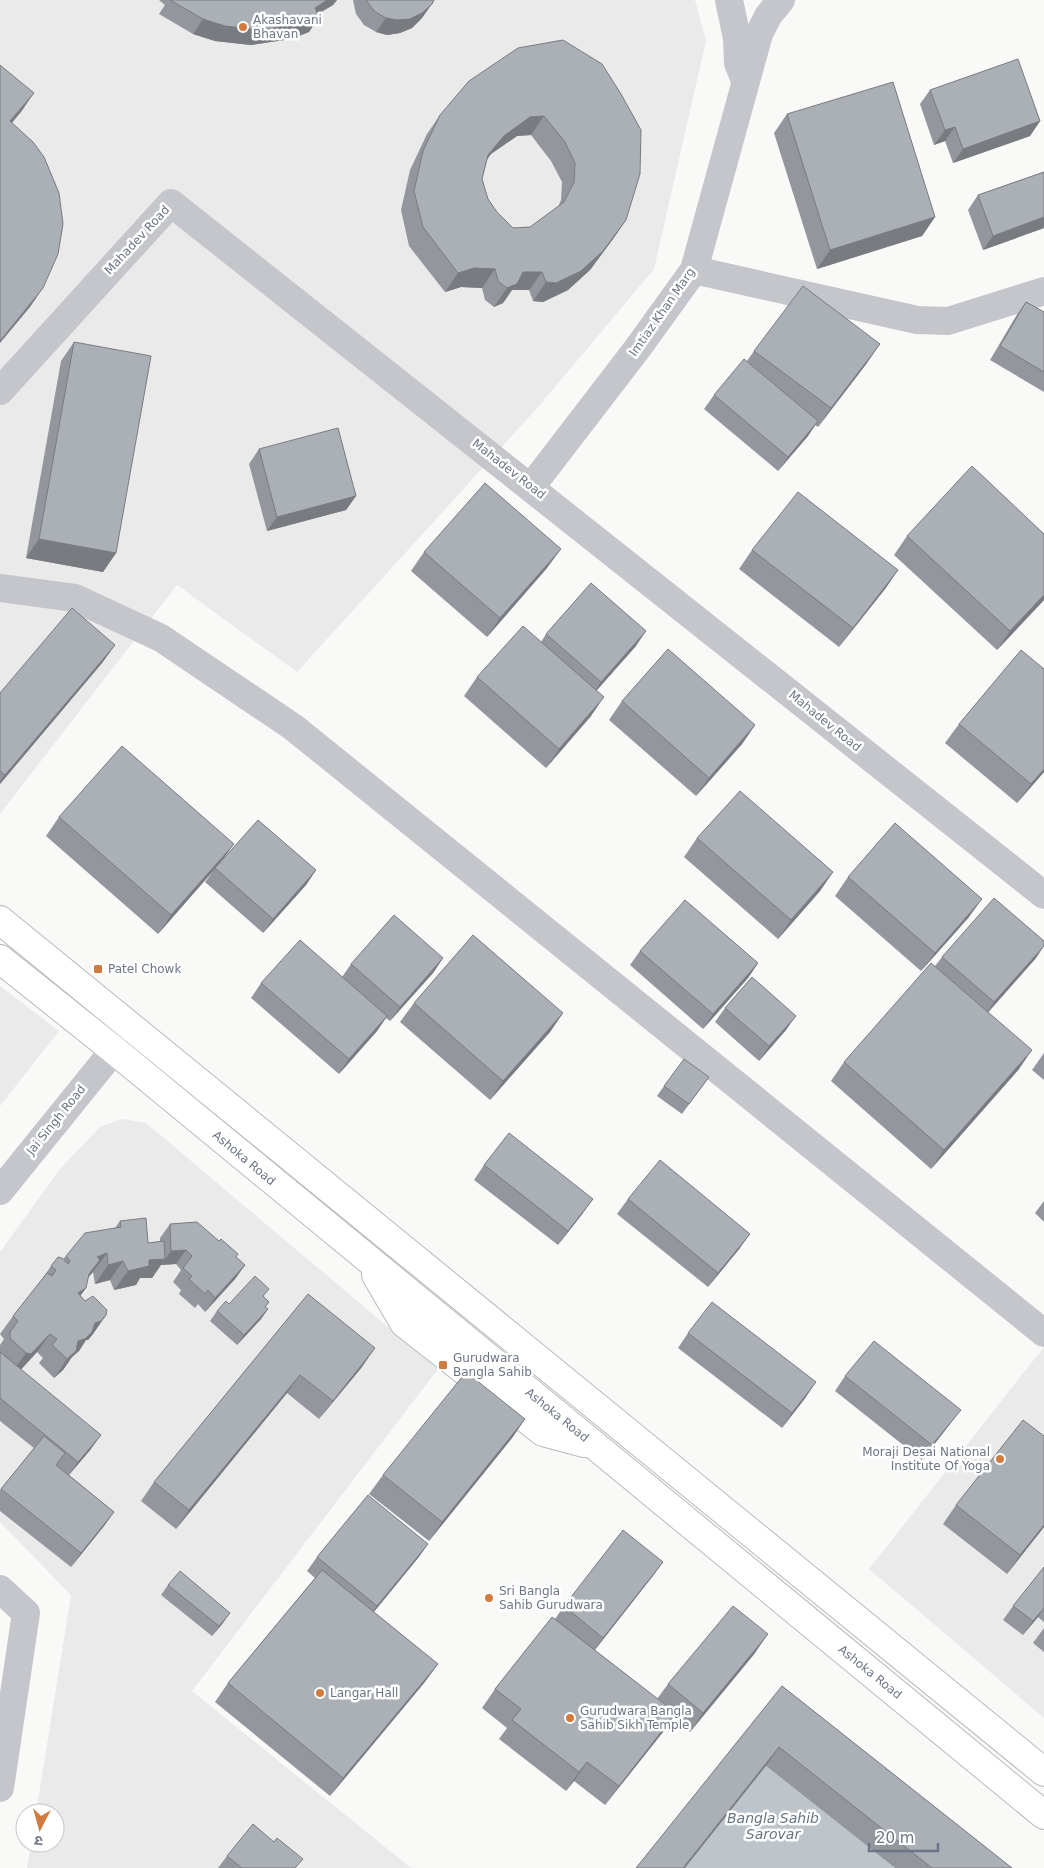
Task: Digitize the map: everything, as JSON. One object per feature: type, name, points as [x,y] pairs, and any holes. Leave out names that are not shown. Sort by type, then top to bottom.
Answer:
[{"type":"main road","points":[[0,920],[1044,1772]]},
{"type":"main road","name":"Ashoka Road","points":[[0,959],[114,1050],[366,1259],[404,1323],[543,1432],[595,1446],[1044,1815]]},
{"type":"street","points":[[729,0],[737,38],[738,64],[745,81]]},
{"type":"street","name":"Imtiaz Khan Marg","points":[[531,487],[694,270],[759,34],[768,16],[781,0]]},
{"type":"street","name":"Mahadev Road","points":[[0,391],[171,203],[1044,895]]},
{"type":"street","points":[[694,270],[917,320],[948,321],[1044,291]]},
{"type":"street","points":[[0,588],[75,598],[161,638],[293,727],[1044,1333]]},
{"type":"street","name":"Jai Singh Road","points":[[0,1191],[51,1125],[114,1050]]},
{"type":"street","points":[[0,1589],[26,1613],[0,1788]]},
{"type":"shaded area","points":[[0,0],[695,0],[706,41],[654,269],[539,406],[297,672],[177,585],[0,814]]},
{"type":"shaded area","points":[[0,986],[59,1031],[0,1106]]},
{"type":"shaded area","points":[[122,1119],[146,1123],[438,1369],[192,1691],[411,1868],[27,1868],[29,1853],[65,1853],[65,1803],[38,1803],[71,1595],[0,1522],[0,1252],[59,1170],[100,1127]]},
{"type":"shaded area","name":"Moraji Desai National Institute Of Yoga","points":[[1044,1349],[1044,1718],[869,1569]]},
{"type":"water","name":"Bangla Sahib Sarovar","points":[[766,1766],[895,1868],[685,1868]]},
{"type":"building","points":[[170,0],[327,0],[315,8],[319,17],[301,24],[261,30],[225,26],[203,19]]},
{"type":"building","points":[[366,0],[434,0],[422,13],[410,19],[397,20],[386,18],[374,11]]},
{"type":"building","points":[[563,40],[602,64],[641,130],[640,174],[626,220],[603,251],[581,271],[556,283],[546,282],[542,272],[523,272],[517,284],[507,288],[498,281],[495,269],[474,268],[458,273],[423,227],[414,191],[423,151],[440,115],[469,81],[518,48]],"holes":[[[544,116],[565,142],[575,163],[574,182],[564,202],[530,227],[513,228],[497,212],[488,199],[482,179],[488,155],[504,136],[530,117]]]},
{"type":"building","points":[[1018,59],[1040,121],[963,149],[955,127],[945,130],[930,90]]},
{"type":"building","points":[[0,65],[34,93],[10,121],[33,142],[44,157],[59,193],[63,224],[58,254],[43,288],[0,341]]},
{"type":"building","points":[[893,82],[935,217],[830,250],[787,114]]},
{"type":"building","points":[[1044,172],[1044,217],[993,236],[978,195]]},
{"type":"building","points":[[803,286],[880,344],[831,408],[754,351]]},
{"type":"building","points":[[1026,302],[1044,312],[1044,372],[1000,346]]},
{"type":"building","points":[[74,342],[151,356],[116,553],[39,539]]},
{"type":"building","points":[[744,359],[818,421],[788,457],[714,395]]},
{"type":"building","points":[[338,428],[356,496],[277,517],[259,449]]},
{"type":"building","points":[[972,466],[1044,534],[1044,595],[1010,631],[907,536]]},
{"type":"building","points":[[485,483],[561,549],[500,618],[424,552]]},
{"type":"building","points":[[798,492],[898,570],[853,628],[752,550]]},
{"type":"building","points":[[591,583],[646,631],[601,682],[546,634]]},
{"type":"building","points":[[72,608],[115,645],[5,775],[0,771],[0,693]]},
{"type":"building","points":[[523,626],[604,697],[559,749],[477,677]]},
{"type":"building","points":[[668,649],[755,725],[709,778],[622,701]]},
{"type":"building","points":[[1021,650],[1044,669],[1044,769],[1031,784],[959,724]]},
{"type":"building","points":[[122,746],[234,844],[171,915],[59,817]]},
{"type":"building","points":[[740,791],[833,872],[791,920],[697,838]]},
{"type":"building","points":[[258,820],[316,870],[273,919],[215,868]]},
{"type":"building","points":[[895,823],[982,899],[935,953],[848,877]]},
{"type":"building","points":[[994,898],[1044,941],[1044,946],[994,1002],[942,957]]},
{"type":"building","points":[[685,900],[758,963],[713,1014],[640,951]]},
{"type":"building","points":[[394,915],[443,958],[400,1007],[351,964]]},
{"type":"building","points":[[473,935],[563,1013],[503,1081],[414,1003]]},
{"type":"building","points":[[300,940],[387,1016],[349,1059],[261,983]]},
{"type":"building","points":[[931,963],[1032,1050],[944,1150],[844,1062]]},
{"type":"building","points":[[752,977],[796,1016],[769,1046],[725,1008]]},
{"type":"building","points":[[684,1059],[709,1077],[689,1104],[664,1086]]},
{"type":"building","points":[[509,1133],[593,1199],[568,1231],[484,1165]]},
{"type":"building","points":[[660,1160],[750,1234],[718,1273],[628,1199]]},
{"type":"building","points":[[146,1218],[148,1243],[164,1241],[165,1259],[149,1260],[149,1266],[128,1271],[123,1261],[108,1265],[107,1253],[97,1257],[100,1260],[89,1274],[86,1288],[78,1293],[85,1301],[93,1296],[107,1310],[106,1315],[101,1321],[95,1323],[92,1332],[85,1339],[78,1341],[76,1351],[67,1359],[52,1345],[57,1339],[50,1334],[31,1354],[26,1353],[10,1338],[10,1332],[18,1321],[13,1316],[47,1273],[52,1276],[56,1270],[51,1266],[58,1257],[68,1264],[70,1261],[66,1256],[85,1233],[121,1227],[120,1221]]},
{"type":"building","points":[[197,1222],[238,1254],[236,1257],[245,1265],[215,1298],[208,1290],[205,1294],[189,1279],[192,1276],[183,1268],[192,1256],[186,1250],[171,1251],[170,1224]]},
{"type":"building","points":[[255,1276],[269,1289],[263,1296],[269,1302],[265,1307],[268,1309],[244,1335],[217,1311],[226,1301],[229,1304]]},
{"type":"building","points":[[308,1294],[375,1348],[333,1401],[300,1375],[189,1510],[154,1482]]},
{"type":"building","points":[[712,1302],[816,1382],[792,1413],[688,1333]]},
{"type":"building","points":[[874,1341],[961,1410],[932,1445],[845,1376]]},
{"type":"building","points":[[0,1352],[101,1435],[78,1462],[0,1398]]},
{"type":"building","points":[[466,1372],[525,1419],[442,1522],[383,1475]]},
{"type":"building","points":[[1023,1420],[1044,1436],[1044,1525],[1020,1555],[956,1505]]},
{"type":"building","points":[[44,1436],[65,1453],[56,1465],[114,1512],[81,1553],[1,1489]]},
{"type":"building","points":[[368,1495],[428,1544],[377,1606],[317,1557]]},
{"type":"building","points":[[623,1530],[663,1562],[603,1638],[564,1606]]},
{"type":"building","points":[[1044,1567],[1044,1608],[1033,1621],[1013,1606]]},
{"type":"building","name":"Langar Hall","points":[[322,1570],[438,1664],[343,1778],[228,1683]]},
{"type":"building","points":[[180,1571],[230,1613],[219,1626],[168,1585]]},
{"type":"building","points":[[733,1606],[768,1634],[703,1713],[668,1684]]},
{"type":"building","name":"Gurudwara Bangla Sahib Sikh Temple","points":[[552,1617],[676,1713],[619,1786],[587,1762],[579,1772],[512,1720],[521,1709],[495,1689]]},
{"type":"building","points":[[782,1686],[1012,1868],[932,1868],[779,1747],[683,1868],[636,1868]]},
{"type":"building","points":[[253,1824],[274,1842],[277,1838],[303,1859],[295,1868],[242,1868],[227,1856]]},
{"type":"place","name":"Akashavani Bhavan","points":[[243,27]]},
{"type":"place","name":"Patel Chowk","points":[[98,969]]},
{"type":"place","name":"Gurudwara Bangla Sahib","points":[[443,1365]]},
{"type":"place","name":"Moraji Desai National Institute Of Yoga","points":[[1000,1459]]},
{"type":"place","name":"Sri Bangla Sahib Gurudwara","points":[[489,1598]]},
{"type":"place","name":"Langar Hall","points":[[320,1693]]},
{"type":"place","name":"Gurudwara Bangla Sahib Sikh Temple","points":[[570,1718]]}]
